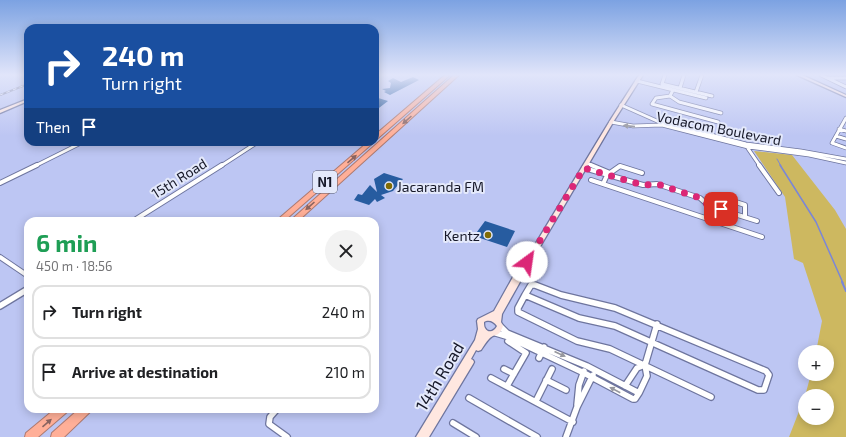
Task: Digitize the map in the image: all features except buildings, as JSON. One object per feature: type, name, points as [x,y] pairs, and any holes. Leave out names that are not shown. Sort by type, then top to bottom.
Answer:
[{"type":"highway","points":[[379,135],[424,95]]},
{"type":"highway","name":"N1","points":[[379,145],[434,95]]},
{"type":"highway","name":"N1","points":[[285,217],[366,146]]},
{"type":"highway","name":"N1","points":[[298,217],[378,146]]},
{"type":"highway","points":[[30,437],[58,413]]},
{"type":"highway","points":[[56,437],[82,413]]},
{"type":"street","points":[[628,95],[527,262],[520,270],[496,313],[480,322],[481,330],[506,336],[540,356],[584,373],[634,400],[648,378],[645,365],[657,324]]},
{"type":"street","points":[[695,95],[706,98]]},
{"type":"street","points":[[718,122],[652,104],[658,97],[670,96],[680,102],[721,113]]},
{"type":"street","points":[[0,112],[24,102]]},
{"type":"street","name":"Vodacom Boulevard","points":[[622,105],[657,121],[747,146],[801,151],[846,159]]},
{"type":"street","points":[[694,115],[697,107]]},
{"type":"street","points":[[846,118],[845,123],[840,129],[833,143],[846,148]]},
{"type":"street","name":"Vodacom Boulevard","points":[[611,122],[633,126],[662,125],[747,146],[809,155],[846,163]]},
{"type":"street","points":[[840,129],[846,131]]},
{"type":"street","points":[[836,136],[846,139]]},
{"type":"street","points":[[0,183],[75,146]]},
{"type":"street","name":"15th Road","points":[[139,217],[252,146]]},
{"type":"street","points":[[747,146],[779,193]]},
{"type":"street","points":[[586,166],[643,185],[657,184],[702,199],[709,206],[757,220]]},
{"type":"street","points":[[603,184],[620,166],[642,173]]},
{"type":"street","points":[[591,180],[762,237]]},
{"type":"street","points":[[720,197],[745,205],[745,217]]},
{"type":"street","points":[[0,257],[24,273]]},
{"type":"street","points":[[493,334],[498,331],[499,314],[523,273],[527,262]]},
{"type":"street","points":[[525,295],[579,318],[615,326],[758,390],[764,390],[769,375],[766,371],[657,324],[615,308],[560,295],[533,284],[525,295],[518,308],[518,312],[577,341],[610,349],[711,397]]},
{"type":"street","points":[[0,306],[24,291]]},
{"type":"street","points":[[489,317],[499,324],[507,333],[544,347],[586,366],[639,393]]},
{"type":"street","name":"14th Road","points":[[420,437],[478,341],[481,330]]},
{"type":"street","name":"14th Road","points":[[424,437],[480,346],[493,334]]},
{"type":"street","points":[[507,386],[526,352],[508,342]]},
{"type":"street","points":[[540,356],[544,347]]},
{"type":"street","points":[[625,386],[637,368],[645,365]]},
{"type":"street","points":[[577,407],[578,390],[586,366]]},
{"type":"street","points":[[504,369],[514,374]]},
{"type":"street","points":[[536,401],[552,369]]},
{"type":"street","points":[[566,437],[577,407],[594,371]]},
{"type":"street","points":[[492,378],[572,422]]},
{"type":"street","points":[[546,380],[566,390]]},
{"type":"street","points":[[469,398],[527,434],[537,437]]},
{"type":"street","points":[[274,413],[270,417],[269,424],[287,437]]},
{"type":"street","points":[[453,423],[476,437]]},
{"type":"shaded area","points":[[754,151],[792,155],[835,210],[846,229],[846,437],[789,437],[798,414],[798,425],[834,425],[834,389],[807,389],[809,381],[834,381],[834,345],[817,345],[822,321],[803,263],[794,259],[785,197]]},
{"type":"waterway","points":[[777,159],[781,166]]},
{"type":"waterway","points":[[780,165],[816,222],[843,283]]},
{"type":"waterway","points":[[842,282],[846,291]]},
{"type":"place","name":"Jacaranda FM","points":[[389,186]]},
{"type":"place","name":"Kentz","points":[[488,235]]},
{"type":"route","points":[[527,262],[584,168],[614,175],[643,185],[657,184],[700,198],[709,206],[721,209]]}]
